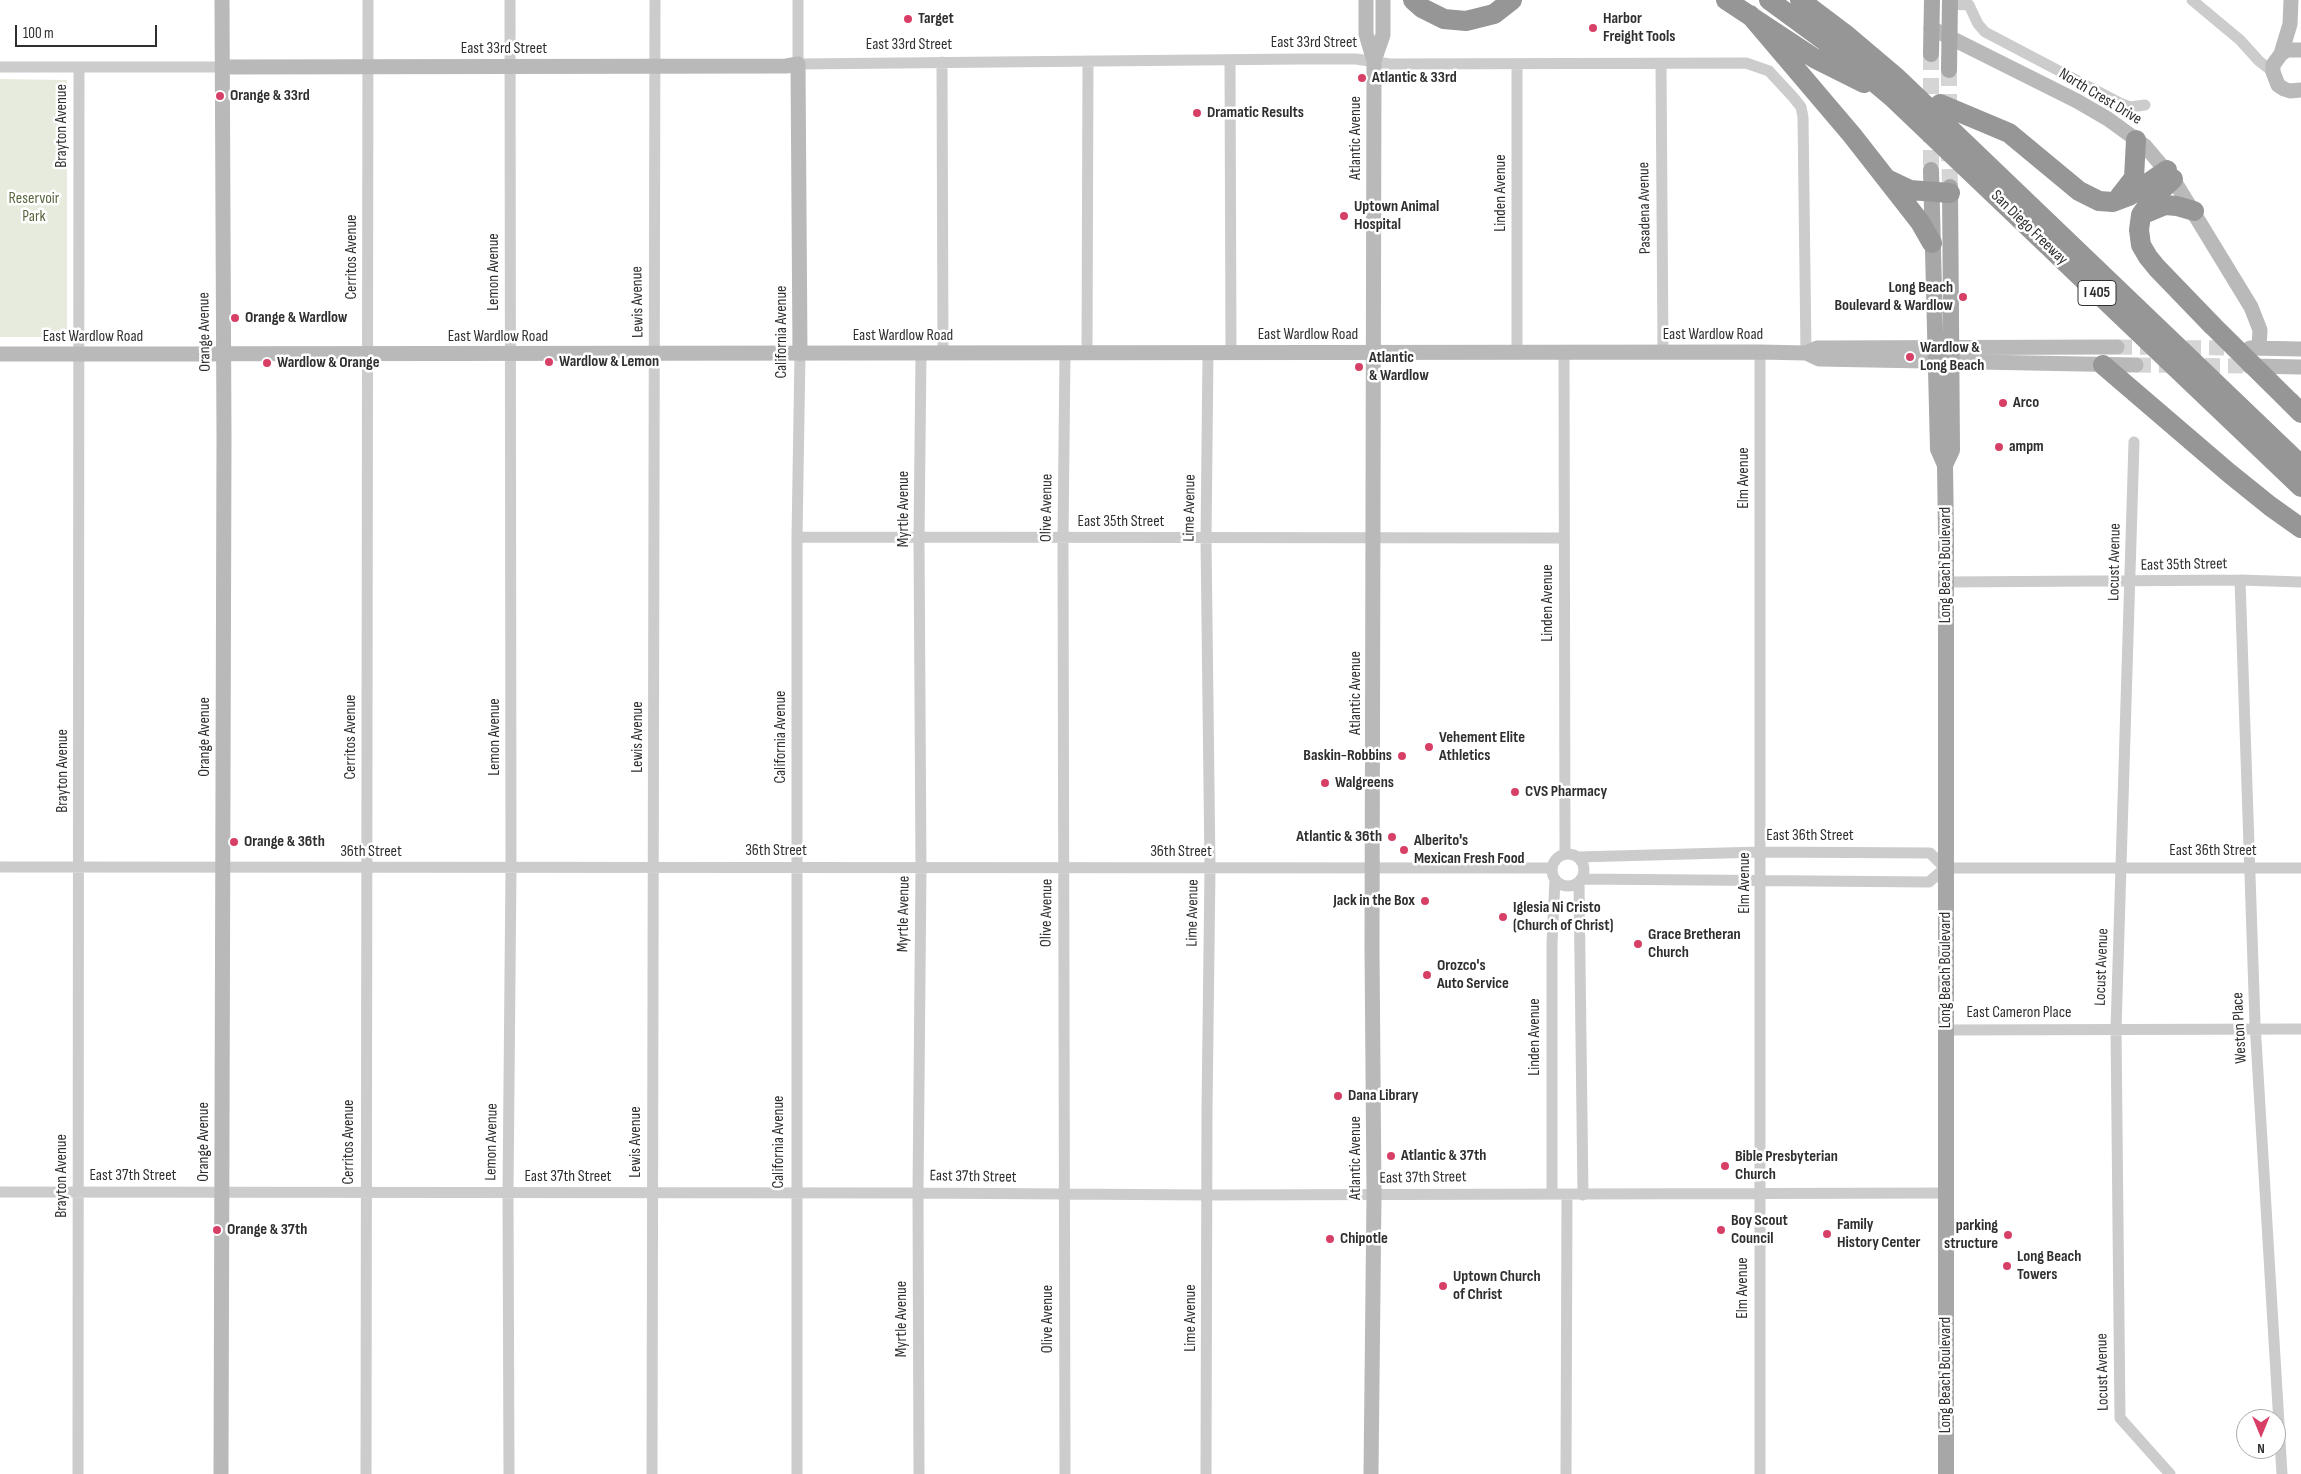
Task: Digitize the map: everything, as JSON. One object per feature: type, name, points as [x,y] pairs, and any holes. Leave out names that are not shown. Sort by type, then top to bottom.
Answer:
[{"type":"highway","points":[[1413,0],[1422,8],[1444,19],[1466,22],[1494,14],[1512,0]]},
{"type":"highway","points":[[1726,0],[1814,58],[1893,98],[1920,107],[2301,474]]},
{"type":"highway","name":"San Diego Freeway","points":[[1769,0],[1829,44],[1893,98],[2301,488]]},
{"type":"highway","points":[[1800,0],[1845,34],[1897,78],[2301,464]]},
{"type":"highway","name":"San Diego Freeway","points":[[1817,0],[1863,36],[1940,104],[2301,450]]},
{"type":"highway","points":[[1750,15],[1822,100],[1920,222],[1932,243]]},
{"type":"highway","points":[[1940,104],[2009,133],[2079,191],[2099,201],[2112,202],[2129,196],[2170,175]]},
{"type":"highway","points":[[2112,202],[2134,178],[2136,171],[2136,140]]},
{"type":"highway","points":[[2170,175],[2141,215],[2140,238],[2148,257],[2212,325],[2296,407]]},
{"type":"highway","points":[[1883,176],[1905,189],[1943,191]]},
{"type":"highway","points":[[2141,215],[2165,205],[2194,211]]},
{"type":"highway","points":[[2103,365],[2229,473],[2301,528]]},
{"type":"main road","name":"Orange Avenue","points":[[221,1474],[222,0]]},
{"type":"main road","name":"Atlantic Avenue","points":[[1366,0],[1366,34],[1374,62],[1372,352],[1374,538],[1374,1195],[1371,1474]]},
{"type":"main road","name":"Atlantic Avenue","points":[[1374,62],[1383,35],[1383,0]]},
{"type":"main road","points":[[1931,54],[1932,0]]},
{"type":"main road","points":[[2290,0],[2290,24],[2276,61],[2278,85],[2299,94]]},
{"type":"main road","points":[[1949,70],[1950,2]]},
{"type":"main road","points":[[2276,61],[2287,50],[2301,50],[2290,24]]},
{"type":"main road","name":"North Crest Drive","points":[[1931,28],[2077,101],[2108,119],[2136,140],[2170,175],[2194,211],[2257,319],[2260,330],[2259,348]]},
{"type":"main road","name":"East 33rd Street","points":[[222,67],[776,66],[798,64]]},
{"type":"main road","name":"California Avenue","points":[[798,64],[800,354]]},
{"type":"main road","name":"Long Beach Boulevard","points":[[1931,170],[1943,191],[1952,354],[1952,450],[1945,465]]},
{"type":"main road","name":"Long Beach Boulevard","points":[[1943,191],[1932,243],[1938,449],[1945,465],[1947,582],[1945,868],[1946,1474]]},
{"type":"main road","name":"East Wardlow Road","points":[[0,354],[1806,353],[1817,348],[1935,355],[2117,347]]},
{"type":"main road","points":[[2227,348],[2301,349]]},
{"type":"main road","name":"East Wardlow Road","points":[[1952,354],[2103,365],[2136,365]]},
{"type":"main road","points":[[2247,366],[2301,367]]},
{"type":"street","name":"Cerritos Avenue","points":[[366,1474],[368,0]]},
{"type":"street","name":"Lemon Avenue","points":[[509,1474],[508,1192],[511,868],[510,0]]},
{"type":"street","name":"Lewis Avenue","points":[[652,1474],[655,0]]},
{"type":"street","name":"California Avenue","points":[[798,0],[798,64]]},
{"type":"street","points":[[2192,0],[2250,49],[2276,61]]},
{"type":"street","points":[[1950,2],[1968,5],[1978,24],[1985,32],[2122,104],[2130,107],[2145,105]]},
{"type":"street","name":"East 33rd Street","points":[[798,64],[1356,59],[1390,64],[1746,63],[1769,71],[1801,107],[1803,117],[1806,353]]},
{"type":"street","points":[[1230,61],[1231,352]]},
{"type":"street","points":[[942,62],[943,353]]},
{"type":"street","points":[[1087,353],[1088,62]]},
{"type":"street","name":"Pasadena Avenue","points":[[1661,63],[1663,352]]},
{"type":"street","name":"Linden Avenue","points":[[1517,64],[1517,353]]},
{"type":"street","name":"East 33rd Street","points":[[0,67],[222,67]]},
{"type":"street","name":"Brayton Avenue","points":[[78,67],[80,867],[78,1474]]},
{"type":"street","name":"Elm Avenue","points":[[1760,352],[1760,1474]]},
{"type":"street","name":"Olive Avenue","points":[[1065,353],[1062,538],[1065,869],[1062,951],[1065,1474]]},
{"type":"street","name":"Lime Avenue","points":[[1206,1474],[1210,869],[1206,538],[1208,353]]},
{"type":"street","name":"Linden Avenue","points":[[1564,353],[1565,854]]},
{"type":"street","name":"California Avenue","points":[[797,1474],[796,1193],[799,867],[797,537],[800,354]]},
{"type":"street","name":"Myrtle Avenue","points":[[919,1474],[918,1193],[921,869],[919,538],[921,354]]},
{"type":"street","name":"Locust Avenue","points":[[2134,442],[2116,1029],[2120,1418],[2170,1474]]},
{"type":"street","name":"East 35th Street","points":[[797,537],[1564,538]]},
{"type":"street","name":"East 35th Street","points":[[1947,582],[2240,580],[2301,582]]},
{"type":"street","name":"Weston Place","points":[[2240,580],[2256,1029],[2282,1474]]},
{"type":"street","name":"East 36th Street","points":[[1578,857],[1761,852],[1930,853],[1945,868],[2301,868]]},
{"type":"street","points":[[1582,1195],[1581,881],[1585,870],[1578,857],[1565,854],[1556,859],[1553,874],[1563,886],[1574,886],[1581,881],[1929,882],[1945,868]]},
{"type":"street","name":"36th Street","points":[[0,867],[1373,868],[1553,874]]},
{"type":"street","name":"Linden Avenue","points":[[1552,1194],[1553,874]]},
{"type":"street","name":"East Cameron Place","points":[[1946,1030],[2301,1029]]},
{"type":"street","name":"East 37th Street","points":[[0,1192],[1208,1195],[1946,1194]]},
{"type":"street","points":[[1566,1195],[1566,1474]]},
{"type":"green space","name":"Reservoir Park","points":[[0,79],[67,80],[67,337],[0,337]]},
{"type":"tunnel","points":[[1931,54],[1931,170]]},
{"type":"tunnel","points":[[1949,70],[1949,118]]},
{"type":"tunnel","points":[[1949,145],[1950,187]]},
{"type":"tunnel","points":[[2117,347],[2227,348]]},
{"type":"tunnel","points":[[2136,365],[2247,366]]},
{"type":"place","name":"Target","points":[[908,19]]},
{"type":"place","name":"Harbor Freight Tools","points":[[1593,28]]},
{"type":"place","name":"Atlantic & 33rd","points":[[1362,78]]},
{"type":"place","name":"Orange & 33rd","points":[[220,96]]},
{"type":"place","name":"Dramatic Results","points":[[1197,113]]},
{"type":"place","name":"Uptown Animal Hospital","points":[[1344,216]]},
{"type":"place","name":"Long Beach Boulevard & Wardlow","points":[[1963,297]]},
{"type":"place","name":"Orange & Wardlow","points":[[235,318]]},
{"type":"place","name":"Wardlow & Long Beach","points":[[1910,357]]},
{"type":"place","name":"Wardlow & Lemon","points":[[549,362]]},
{"type":"place","name":"Wardlow & Orange","points":[[267,363]]},
{"type":"place","name":"Atlantic & Wardlow","points":[[1359,367]]},
{"type":"place","name":"Arco","points":[[2003,403]]},
{"type":"place","name":"ampm","points":[[1999,447]]},
{"type":"place","name":"Vehement Elite Athletics","points":[[1429,747]]},
{"type":"place","name":"Baskin-Robbins","points":[[1402,756]]},
{"type":"place","name":"Walgreens","points":[[1325,783]]},
{"type":"place","name":"CVS Pharmacy","points":[[1515,792]]},
{"type":"place","name":"Atlantic & 36th","points":[[1392,837]]},
{"type":"place","name":"Orange & 36th","points":[[234,842]]},
{"type":"place","name":"Alberito's Mexican Fresh Food","points":[[1404,850]]},
{"type":"place","name":"Jack in the Box","points":[[1425,901]]},
{"type":"place","name":"Iglesia Ni Cristo (Church of Christ)","points":[[1503,917]]},
{"type":"place","name":"Grace Bretheran Church","points":[[1638,944]]},
{"type":"place","name":"Orozco's Auto Service","points":[[1427,975]]},
{"type":"place","name":"Dana Library","points":[[1338,1096]]},
{"type":"place","name":"Atlantic & 37th","points":[[1391,1156]]},
{"type":"place","name":"Bible Presbyterian Church","points":[[1725,1166]]},
{"type":"place","name":"Orange & 37th","points":[[217,1230]]},
{"type":"place","name":"Boy Scout Council","points":[[1721,1230]]},
{"type":"place","name":"Family History Center","points":[[1827,1234]]},
{"type":"place","name":"parking structure","points":[[2008,1235]]},
{"type":"place","name":"Chipotle","points":[[1330,1239]]},
{"type":"place","name":"Long Beach Towers","points":[[2007,1266]]},
{"type":"place","name":"Uptown Church of Christ","points":[[1443,1286]]}]
